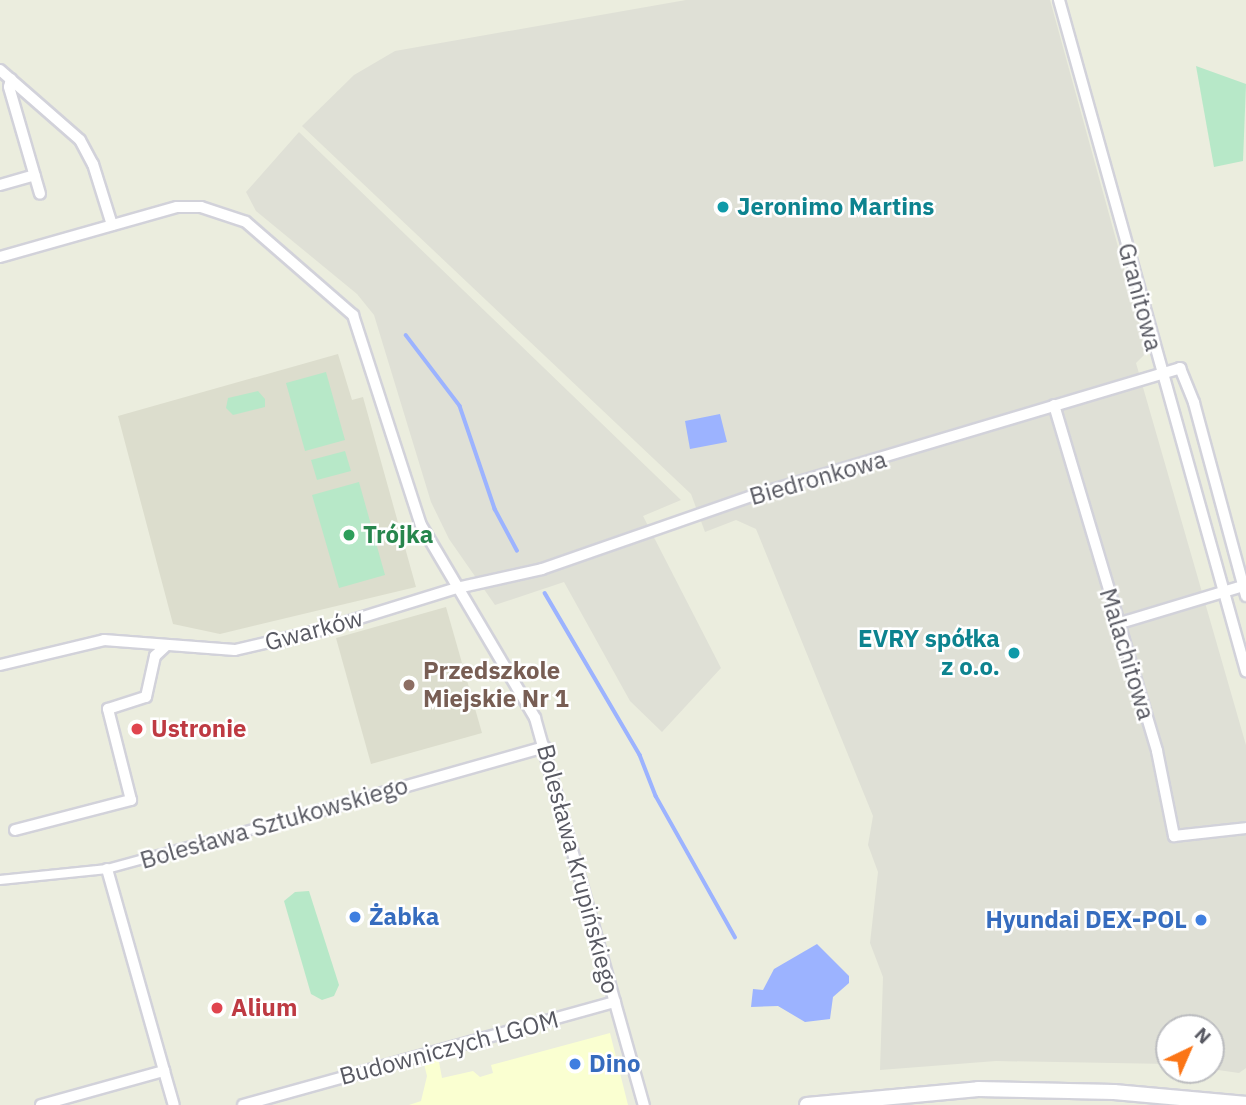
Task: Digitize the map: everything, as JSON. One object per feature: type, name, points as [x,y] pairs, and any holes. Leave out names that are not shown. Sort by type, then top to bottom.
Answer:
[{"type":"main road","points":[[807,1105],[978,1089],[1034,1089],[1246,1104]]},
{"type":"street","name":"Granitowa","points":[[1059,0],[1246,671]]},
{"type":"street","points":[[0,70],[83,144],[112,225]]},
{"type":"street","points":[[11,79],[9,87],[40,194]]},
{"type":"street","points":[[0,185],[35,175]]},
{"type":"street","name":"Bolesława Krupińskiego","points":[[0,257],[177,208],[225,212],[246,222],[346,306],[363,335],[398,463],[421,525],[524,698],[545,747],[644,1105]]},
{"type":"street","name":"Granitowa","points":[[1180,368],[1194,404],[1245,591]]},
{"type":"street","name":"Biedronkowa","points":[[457,589],[542,569],[755,495],[1180,368]]},
{"type":"street","name":"Malachitowa","points":[[1054,405],[1117,624],[1157,751],[1174,835],[1246,828]]},
{"type":"street","name":"Gwarków","points":[[0,665],[104,640],[235,650],[321,630],[457,589]]},
{"type":"street","points":[[1117,624],[1224,594],[1245,591]]},
{"type":"street","points":[[15,830],[131,800],[108,709],[146,696],[155,656],[167,645]]},
{"type":"street","name":"Bolesława Sztukowskiego","points":[[0,880],[107,869],[545,747]]},
{"type":"street","points":[[107,869],[174,1105]]},
{"type":"street","name":"Budowniczych LGOM","points":[[243,1105],[615,1002]]},
{"type":"street","points":[[41,1105],[164,1071]]},
{"type":"shaded area","points":[[686,0],[1050,0],[1147,352],[1136,363],[1246,745],[1246,1068],[1239,1073],[1225,1071],[1225,1014],[1155,1014],[1155,1064],[996,1061],[880,1070],[883,977],[870,943],[878,872],[868,845],[873,816],[756,529],[736,520],[705,532],[691,494],[302,126],[354,75],[395,51]]},
{"type":"shaded area","points":[[1196,66],[1246,84],[1243,161],[1214,167]]},
{"type":"shaded area","points":[[299,132],[681,500],[643,516],[721,668],[662,732],[630,701],[564,582],[495,605],[449,539],[431,502],[374,315],[357,294],[256,211],[246,192]]},
{"type":"shaded area","points":[[338,354],[352,400],[363,397],[416,587],[220,634],[173,624],[118,416]]},
{"type":"shaded area","points":[[326,372],[345,440],[305,451],[286,383]]},
{"type":"shaded area","points":[[258,391],[265,399],[265,407],[233,415],[226,408],[228,398]]},
{"type":"shaded area","points":[[345,451],[351,471],[317,480],[311,460]]},
{"type":"shaded area","name":"Trójka","points":[[359,482],[385,575],[339,588],[312,495]]},
{"type":"shaded area","name":"Przedszkole Miejskie Nr 1","points":[[446,607],[482,733],[371,764],[336,638]]},
{"type":"shaded area","points":[[309,891],[339,985],[334,996],[322,1000],[311,994],[284,901],[295,892]]},
{"type":"shaded area","points":[[610,1033],[628,1105],[409,1105],[421,1101],[427,1076],[423,1060],[442,1055],[439,1062],[442,1078],[473,1071],[480,1077],[493,1073],[491,1065]]},
{"type":"water","points":[[720,414],[727,442],[690,449],[685,421]]},
{"type":"water","points":[[817,944],[849,976],[849,983],[833,997],[830,1019],[805,1022],[778,1006],[751,1007],[753,989],[763,990],[774,969]]},
{"type":"waterway","points":[[406,335],[460,406],[495,509],[517,550]]},
{"type":"waterway","points":[[545,593],[640,755],[656,796],[735,937]]},
{"type":"place","name":"Jeronimo Martins","points":[[723,207]]},
{"type":"place","name":"Trójka","points":[[349,535]]},
{"type":"place","name":"EVRY spółka z o.o.","points":[[1014,653]]},
{"type":"place","name":"Przedszkole Miejskie Nr 1","points":[[409,685]]},
{"type":"place","name":"Ustronie","points":[[137,729]]},
{"type":"place","name":"Żabka","points":[[355,917]]},
{"type":"place","name":"Hyundai DEX-POL","points":[[1201,920]]},
{"type":"place","name":"Alium","points":[[217,1008]]},
{"type":"place","name":"Dino","points":[[575,1064]]}]
